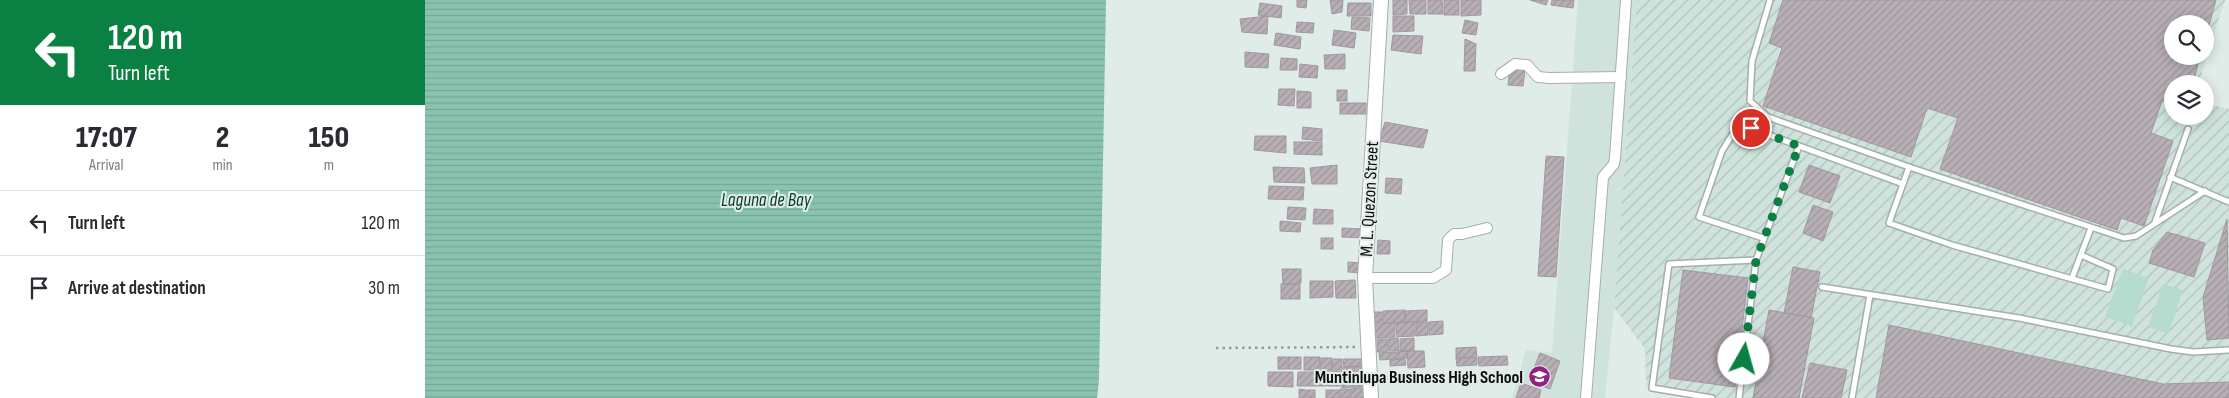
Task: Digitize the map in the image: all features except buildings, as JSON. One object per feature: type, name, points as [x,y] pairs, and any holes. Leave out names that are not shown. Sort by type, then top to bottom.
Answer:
[{"type":"main road","name":"M. L. Quezon Street","points":[[1371,398],[1365,278],[1381,0]]},
{"type":"street","points":[[1587,398],[1603,178],[1614,164],[1615,158],[1626,0]]},
{"type":"street","points":[[1501,74],[1515,64],[1527,65],[1538,77],[1621,77]]},
{"type":"street","points":[[1365,278],[1433,278],[1446,270],[1448,240],[1454,234],[1487,228]]},
{"type":"lane","points":[[1770,0],[1752,61],[1750,100],[1768,117],[1909,167],[2124,238],[2135,236],[2205,191]]},
{"type":"lane","points":[[1763,238],[1699,217],[1722,150],[1739,124],[1903,184]]},
{"type":"lane","points":[[2155,222],[2187,129]]},
{"type":"lane","points":[[1739,398],[1756,260],[1799,146]]},
{"type":"lane","points":[[1909,167],[1889,223],[1952,245],[2108,289],[2113,269],[2081,255]]},
{"type":"lane","points":[[2171,177],[2229,202]]},
{"type":"lane","points":[[2072,278],[2091,228]]},
{"type":"lane","points":[[1712,398],[1652,388],[1669,264],[1756,260]]},
{"type":"lane","points":[[1822,287],[2019,318],[2171,349],[2193,352],[2229,350]]},
{"type":"lane","points":[[1852,398],[1870,295]]},
{"type":"path","points":[[1216,348],[1367,347]]},
{"type":"shaded area","points":[[1578,0],[1637,0],[1614,308],[1605,398],[1512,398],[1526,350],[1552,353]]},
{"type":"shaded area","points":[[1637,0],[2225,0],[2214,34],[2214,15],[2164,15],[2164,65],[2204,65],[2201,75],[2164,75],[2164,125],[2214,125],[2214,105],[2229,109],[2229,398],[1696,398],[1646,388],[1645,349],[1614,308]]},
{"type":"shaded area","points":[[2123,269],[2149,278],[2132,326],[2105,317]]},
{"type":"shaded area","points":[[2163,284],[2183,290],[2168,334],[2148,327]]},
{"type":"water","name":"Laguna de Bay","points":[[425,0],[1106,0],[1099,380],[1097,398],[425,398]]},
{"type":"place","name":"Muntinlupa Business High School","points":[[1539,377]]},
{"type":"route","points":[[1744,359],[1758,252],[1799,146],[1751,128]]}]
